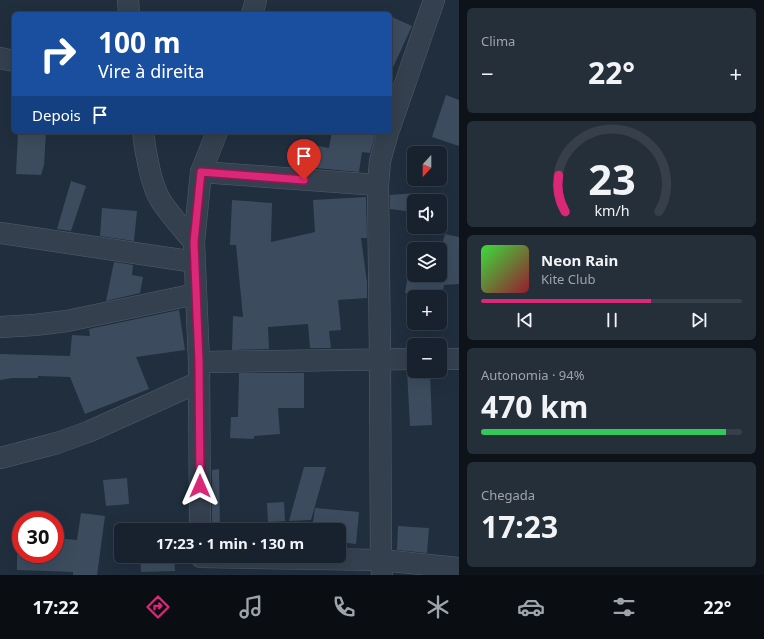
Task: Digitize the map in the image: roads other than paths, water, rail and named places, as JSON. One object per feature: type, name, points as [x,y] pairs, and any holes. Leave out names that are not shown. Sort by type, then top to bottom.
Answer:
[{"type":"street","points":[[128,0],[129,12]]},
{"type":"street","points":[[253,12],[256,0]]},
{"type":"street","points":[[392,122],[434,0]]},
{"type":"street","points":[[0,58],[12,60]]},
{"type":"street","points":[[143,134],[152,177],[160,200],[194,252]]},
{"type":"street","points":[[200,523],[199,372],[194,252],[201,172],[216,134]]},
{"type":"street","points":[[382,567],[378,185],[380,161],[387,134]]},
{"type":"street","points":[[201,172],[378,185]]},
{"type":"street","points":[[0,233],[194,252]]},
{"type":"street","points":[[0,327],[67,321],[196,294]]},
{"type":"street","points":[[0,458],[57,443],[88,432],[199,372],[380,359],[407,359]]},
{"type":"street","points":[[447,359],[459,359]]},
{"type":"street","points":[[200,563],[459,568]]}]
